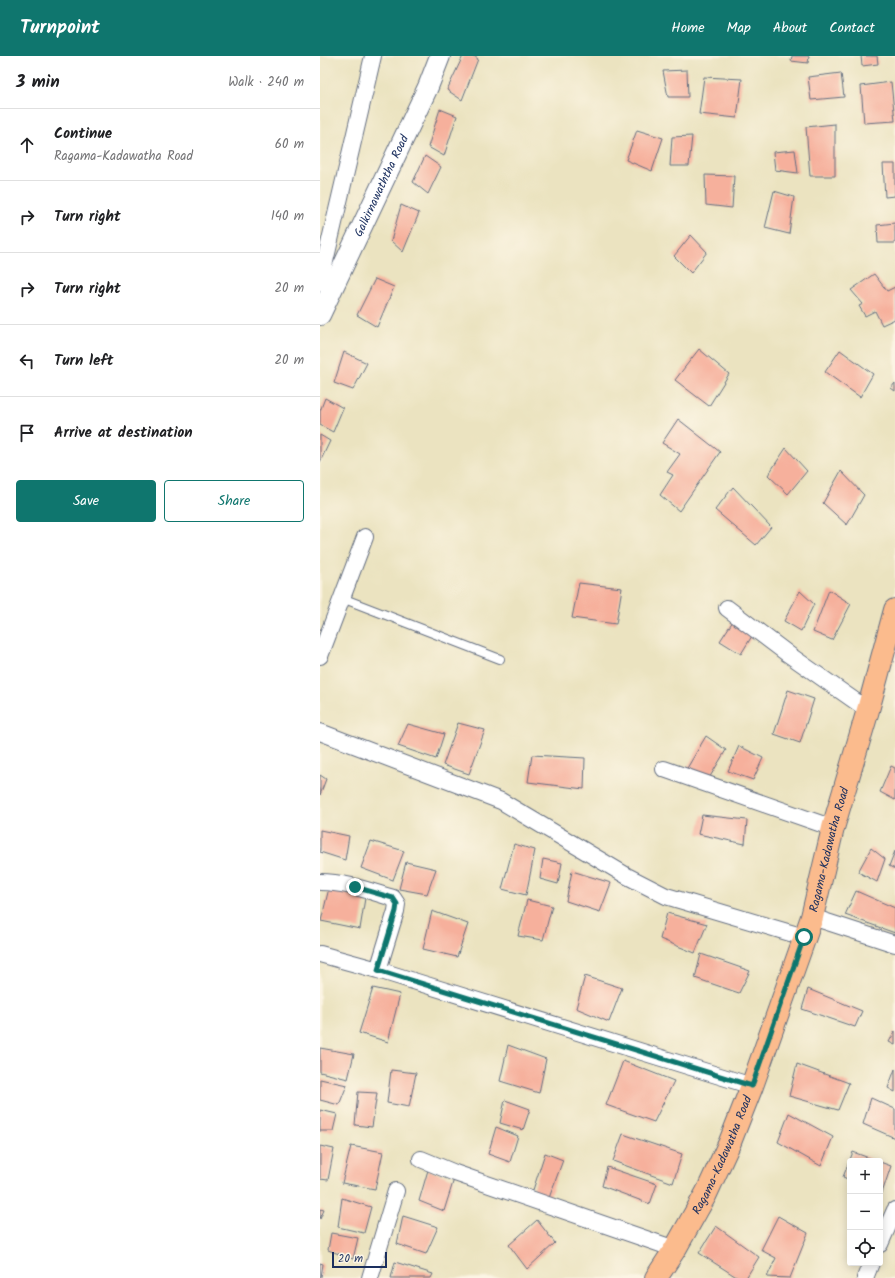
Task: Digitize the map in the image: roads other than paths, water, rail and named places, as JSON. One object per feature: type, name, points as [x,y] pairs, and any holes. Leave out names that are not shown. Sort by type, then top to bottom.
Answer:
[{"type":"main road","name":"Ragama-Kadawatha Road","points":[[656,1278],[675,1249],[706,1194],[730,1142],[752,1086],[808,927],[833,828],[868,710],[895,610]]},
{"type":"street","name":"Galkirnawaththa Road","points":[[320,283],[373,56]]},
{"type":"street","name":"Galkirnawaththa Road","points":[[320,315],[428,87],[440,56]]},
{"type":"street","points":[[320,656],[364,537]]},
{"type":"street","points":[[727,608],[788,654],[868,710]]},
{"type":"street","points":[[320,732],[501,801],[627,876],[666,896],[808,927],[895,944]]},
{"type":"street","points":[[664,770],[833,828]]},
{"type":"street","points":[[320,882],[332,882],[355,887],[393,898],[397,904],[378,970]]},
{"type":"street","points":[[320,954],[378,970],[752,1086]]},
{"type":"street","points":[[421,1159],[455,1173],[675,1249]]},
{"type":"street","points":[[370,1278],[396,1191]]},
{"type":"street","points":[[883,1237],[895,1210]]},
{"type":"street","points":[[865,1278],[870,1266]]},
{"type":"lane","points":[[342,598],[500,659]]}]
